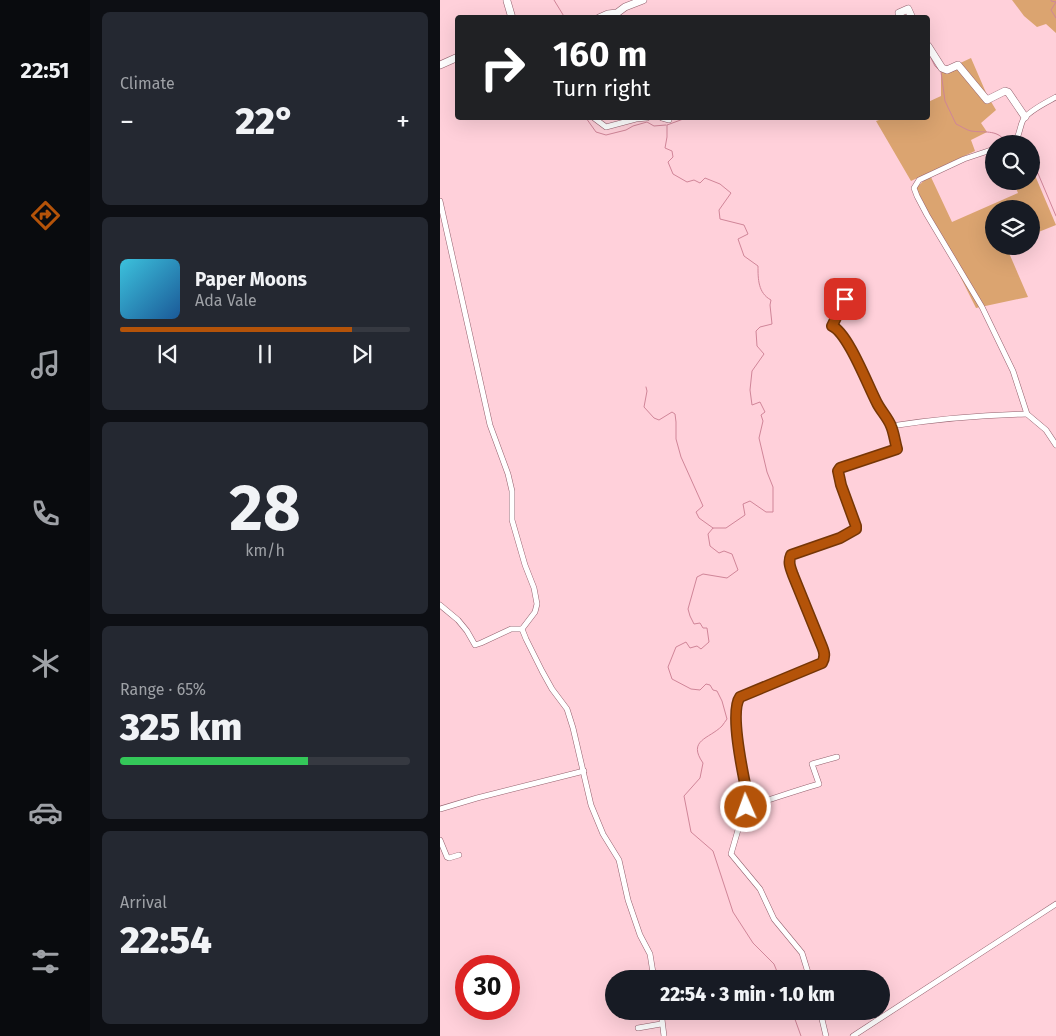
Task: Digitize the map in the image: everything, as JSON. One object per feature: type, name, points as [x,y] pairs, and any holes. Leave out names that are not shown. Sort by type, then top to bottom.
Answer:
[{"type":"street","points":[[606,15],[617,13],[625,7],[643,0]]},
{"type":"street","points":[[507,1],[511,15]]},
{"type":"street","points":[[898,13],[908,9],[911,15]]},
{"type":"street","points":[[930,49],[942,68],[947,70],[958,65],[987,100],[1005,91],[1008,92],[1025,117]]},
{"type":"street","points":[[440,65],[455,58]]},
{"type":"street","points":[[1018,135],[1025,117],[1056,96]]},
{"type":"street","points":[[597,120],[606,127],[632,120]]},
{"type":"street","points":[[985,152],[964,159],[919,180],[914,188],[927,215],[982,307],[1013,371],[1027,414],[1046,430],[1056,444]]},
{"type":"street","points":[[440,201],[490,425],[508,474],[512,491],[512,520],[534,588],[537,604],[536,612],[522,629]]},
{"type":"street","points":[[807,970],[802,952],[774,919],[760,889],[731,854],[748,798],[736,725],[737,701],[740,697],[822,663],[824,660],[825,655],[789,563],[791,555],[840,538],[856,529],[838,471],[844,466],[897,449],[891,426],[853,354],[836,328],[832,326],[845,299]]},
{"type":"street","points":[[891,426],[927,420],[1027,414]]},
{"type":"street","points":[[440,604],[458,620],[475,645],[511,629],[522,629]]},
{"type":"street","points":[[522,629],[552,689],[567,709],[591,805],[603,834],[619,860],[628,900],[640,935],[650,954],[653,970]]},
{"type":"street","points":[[746,807],[819,784],[812,764],[837,757]]},
{"type":"street","points":[[440,809],[584,772]]},
{"type":"street","points":[[440,840],[447,857],[459,855]]},
{"type":"street","points":[[853,1036],[1056,904]]},
{"type":"street","points":[[662,1020],[664,1036]]},
{"type":"street","points":[[822,1020],[826,1036]]},
{"type":"street","points":[[638,1028],[662,1024]]},
{"type":"shaded area","points":[[1012,0],[1056,0],[1056,33],[1046,24],[1037,27],[1024,16]]},
{"type":"shaded area","points":[[971,58],[987,95],[996,110],[981,123],[987,132],[971,140],[975,151],[911,181],[876,121],[930,120],[930,101],[941,96],[941,72]]},
{"type":"shaded area","points":[[930,175],[952,222],[985,208],[985,255],[1010,255],[1028,297],[976,308],[916,188]]},
{"type":"shaded area","points":[[1040,187],[1056,225],[1040,231],[1040,200],[1002,200],[1018,193],[1017,190],[1040,190]]},
{"type":"waterway","points":[[554,0],[563,15]]},
{"type":"waterway","points":[[1051,0],[1056,2],[1051,10],[1056,18]]},
{"type":"waterway","points":[[930,56],[935,66],[941,72],[945,101],[956,124],[976,132],[990,132],[998,135]]},
{"type":"waterway","points":[[587,120],[596,132],[606,135],[647,122],[654,126],[666,125]]},
{"type":"waterway","points":[[681,120],[667,125],[665,148],[672,151],[673,157],[668,162],[673,174],[687,182],[694,180],[700,183],[705,178],[720,184],[731,193],[719,210],[720,219],[744,225],[748,234],[738,239],[744,256],[758,266],[761,290],[771,300],[772,324],[760,327],[756,331],[757,346],[764,354],[752,371],[750,390],[752,405],[760,402],[765,412],[761,415],[763,421],[759,438],[767,472],[773,487],[773,512],[766,512],[750,501],[743,504],[745,515],[726,528],[713,528],[708,534],[710,546],[719,553],[724,551],[732,554],[738,570],[727,578],[703,574],[697,577],[688,609],[694,624],[700,623],[703,628],[707,628],[709,642],[701,649],[697,646],[690,648],[686,642],[676,647],[668,667],[672,679],[691,689],[700,690],[706,684],[710,685],[713,690],[717,691],[722,701],[727,719],[722,726],[699,745],[697,749],[703,763],[700,778],[684,796],[691,832],[713,851],[733,912],[753,943],[774,964],[776,970]]},
{"type":"waterway","points":[[1040,178],[1056,216]]},
{"type":"waterway","points":[[646,387],[644,407],[654,418],[659,420],[672,412],[675,414],[676,439],[681,457],[703,506],[696,512],[699,518],[713,528]]},
{"type":"waterway","points":[[795,1020],[801,1036]]},
{"type":"route","points":[[746,807],[748,798],[736,725],[737,701],[740,697],[822,663],[825,655],[793,575],[789,563],[791,555],[840,538],[854,531],[856,526],[841,485],[838,471],[844,466],[897,449],[891,426],[853,354],[839,332],[832,326],[845,299]]}]
